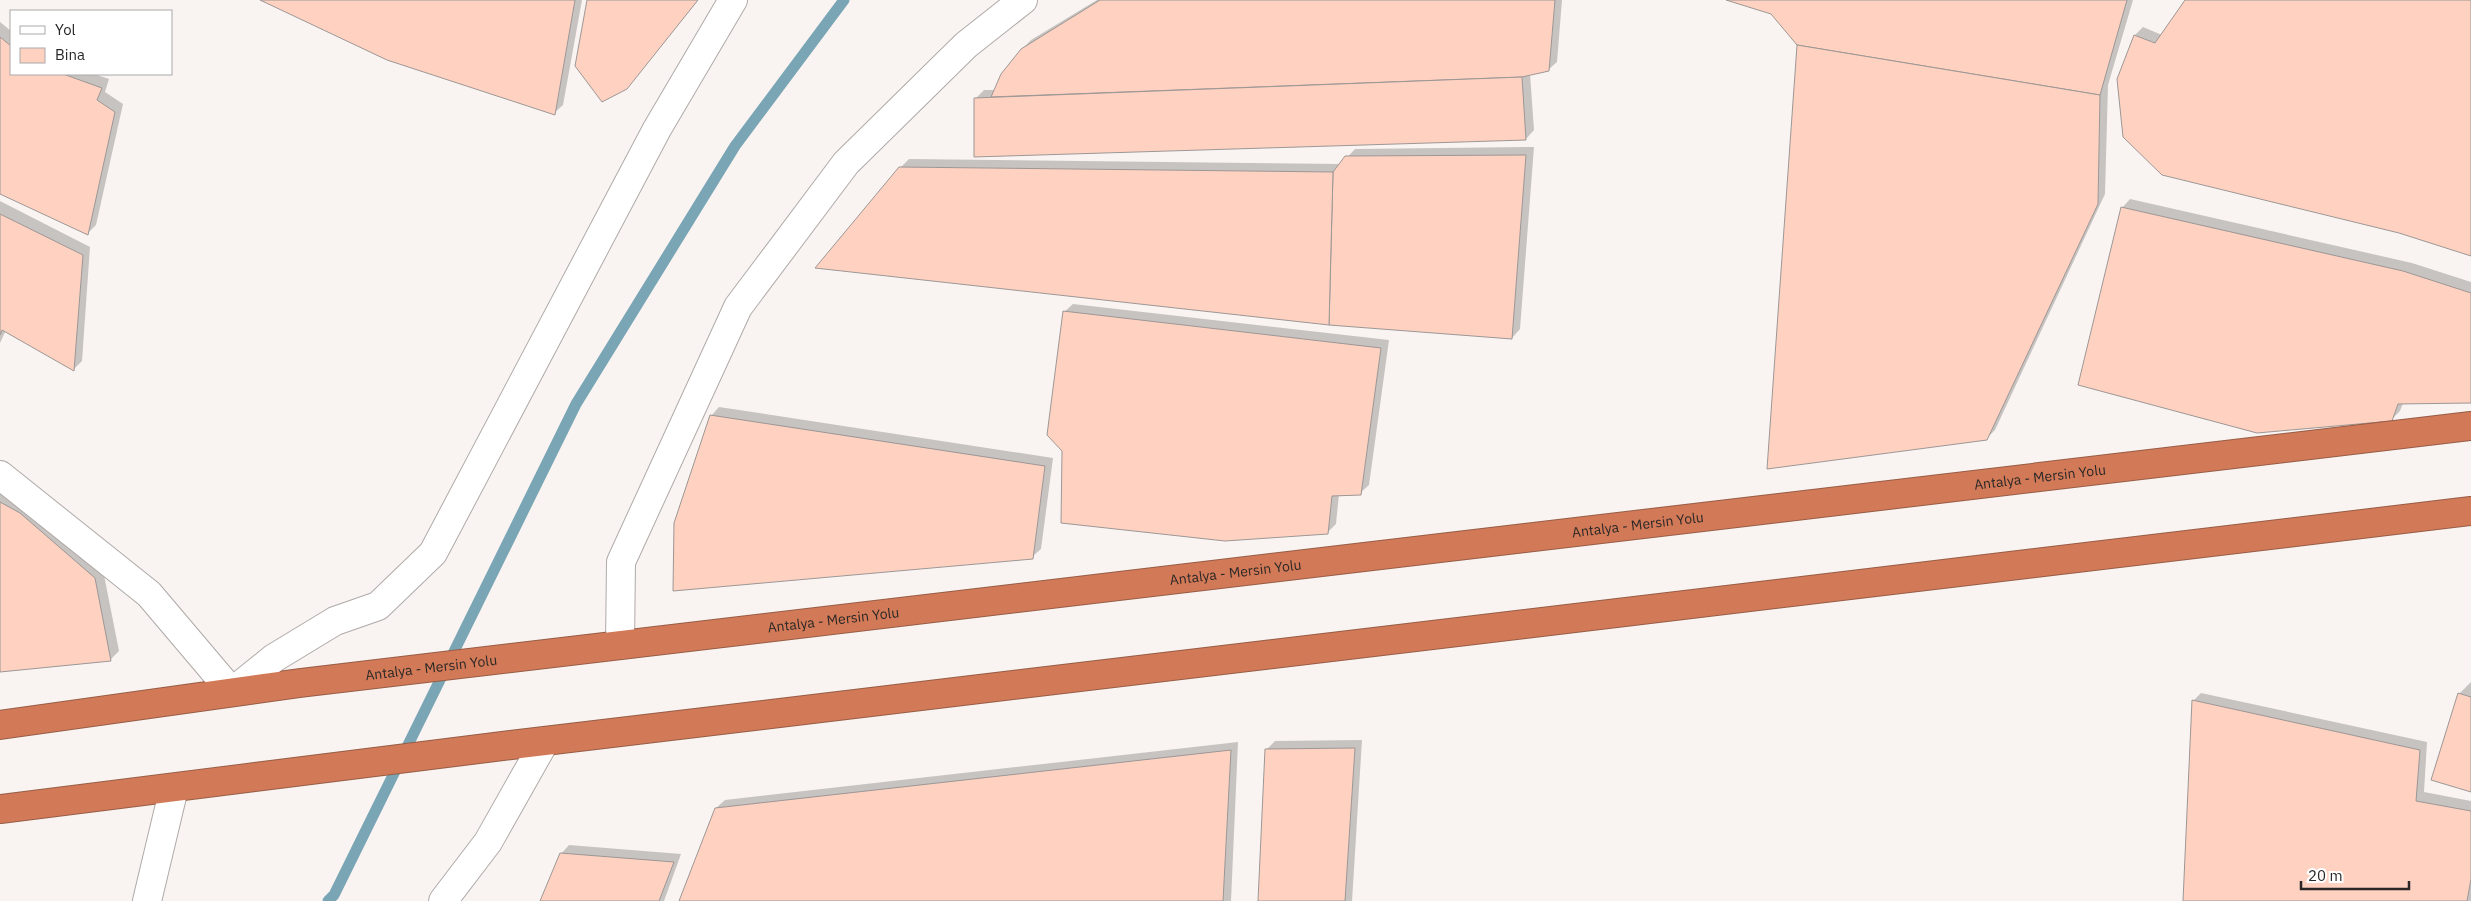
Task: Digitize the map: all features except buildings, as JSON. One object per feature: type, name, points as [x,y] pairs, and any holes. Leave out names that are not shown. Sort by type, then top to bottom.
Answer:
[{"type":"highway","name":"Antalya - Mersin Yolu","points":[[0,725],[300,683],[531,655],[2471,426]]},
{"type":"highway","points":[[0,809],[511,745],[2471,511]]},
{"type":"street","points":[[0,475],[149,594],[232,692],[274,658],[335,621],[378,606],[433,553],[657,129],[733,0]]},
{"type":"street","points":[[620,645],[621,562],[738,307],[846,163],[966,45],[1023,0]]},
{"type":"street","points":[[443,901],[488,842],[545,741]]},
{"type":"street","points":[[147,901],[174,788]]},
{"type":"waterway","points":[[328,901],[334,895],[576,404],[735,146],[844,0]]}]
